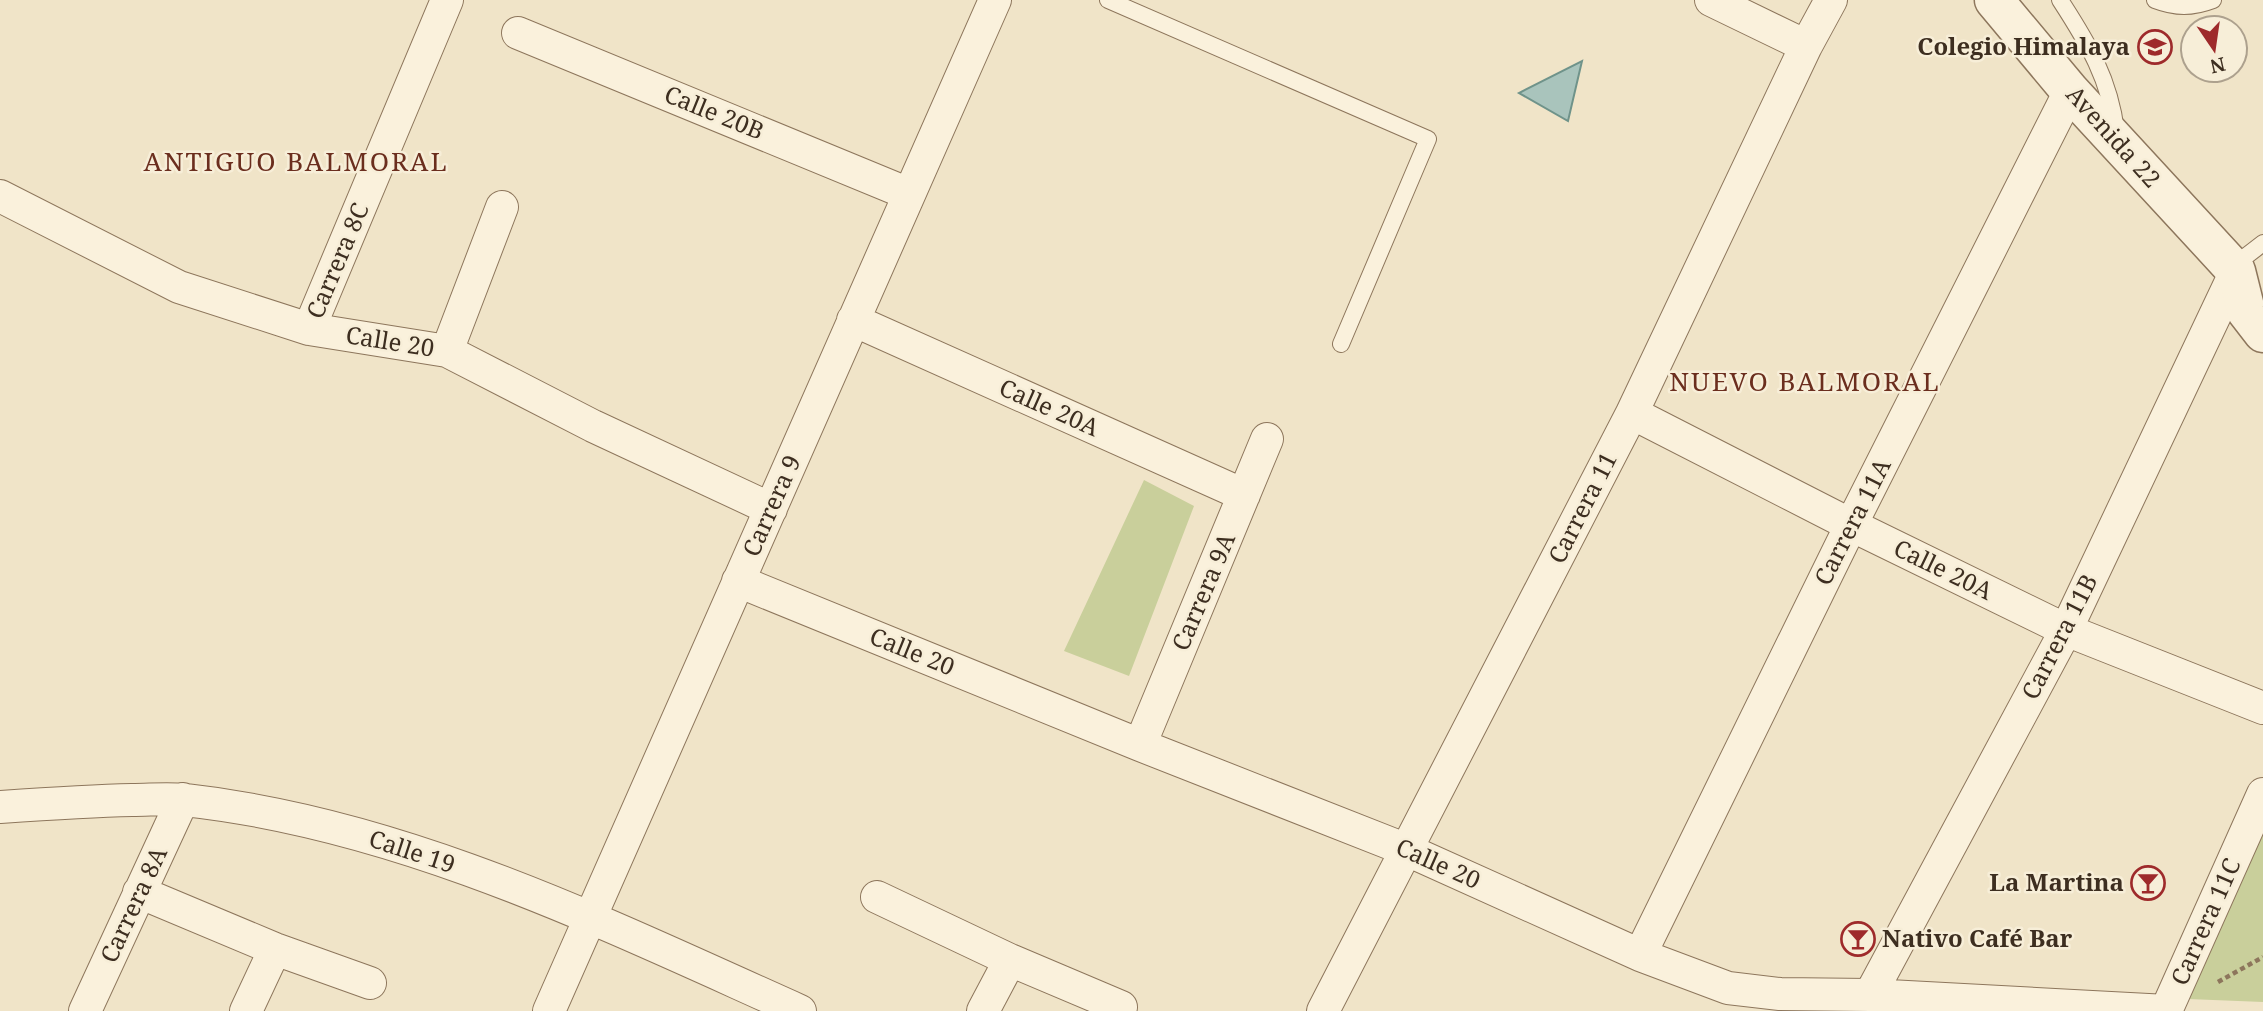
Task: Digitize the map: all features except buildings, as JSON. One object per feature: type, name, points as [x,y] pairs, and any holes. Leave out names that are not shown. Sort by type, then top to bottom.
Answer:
[{"type":"street","name":"Carrera 8C","points":[[309,329],[447,0]]},
{"type":"street","name":"Carrera 9","points":[[549,1011],[995,0]]},
{"type":"street","points":[[1711,0],[1806,46]]},
{"type":"street","name":"Carrera 11","points":[[1323,1011],[1632,413],[1806,46],[1831,0]]},
{"type":"street","name":"Avenida 22","points":[[1994,0],[2070,91],[2244,273],[2246,311],[2263,333]]},
{"type":"street","name":"Calle 20B","points":[[518,33],[909,194]]},
{"type":"street","name":"Carrera 11A","points":[[1640,955],[1850,525],[2070,91]]},
{"type":"street","name":"Calle 20","points":[[0,196],[179,287],[309,329],[447,351],[593,426],[771,509]]},
{"type":"street","points":[[447,351],[502,207]]},
{"type":"street","name":"Carrera 11B","points":[[1870,995],[2066,630],[2244,273]]},
{"type":"street","name":"Calle 20A","points":[[853,320],[1244,495]]},
{"type":"street","name":"Calle 20A","points":[[1632,413],[1850,525],[2066,630],[2263,708]]},
{"type":"street","name":"Carrera 9A","points":[[1140,745],[1267,439]]},
{"type":"street","name":"Calle 20","points":[[738,581],[1140,745],[1407,850],[1640,955],[1728,988],[1780,994],[1870,995],[2166,1011]]},
{"type":"street","name":"Carrera 11C","points":[[2166,1011],[2263,794]]},
{"type":"street","name":"Calle 19","points":[[0,807],[72,801],[183,799],[295,817],[430,856],[589,916],[800,1011]]},
{"type":"street","name":"Carrera 8A","points":[[85,1011],[183,799]]},
{"type":"street","points":[[139,892],[275,949],[370,984]]},
{"type":"street","points":[[877,897],[1010,960],[1121,1007]]},
{"type":"street","points":[[246,1011],[275,949]]},
{"type":"street","points":[[983,1011],[1010,960]]},
{"type":"lane","points":[[1108,0],[1427,139],[1341,344]]},
{"type":"lane","points":[[2060,0],[2088,43],[2108,91],[2117,142]]},
{"type":"lane","points":[[2155,0],[2171,6],[2196,6],[2213,0]]},
{"type":"lane","points":[[2244,273],[2263,243]]},
{"type":"green space","points":[[1144,480],[1194,506],[1129,676],[1064,651]]},
{"type":"green space","points":[[2263,827],[2263,1002],[2188,999]]},
{"type":"water","points":[[1582,61],[1568,121],[1519,93]]},
{"type":"place","name":"Colegio Himalaya","points":[[2155,47]]},
{"type":"place","name":"La Martina","points":[[2148,883]]},
{"type":"place","name":"Nativo Café Bar","points":[[1858,939]]},
{"type":"district","name":"ANTIGUO BALMORAL","points":[[296,162]]},
{"type":"district","name":"NUEVO BALMORAL","points":[[1805,382]]}]
